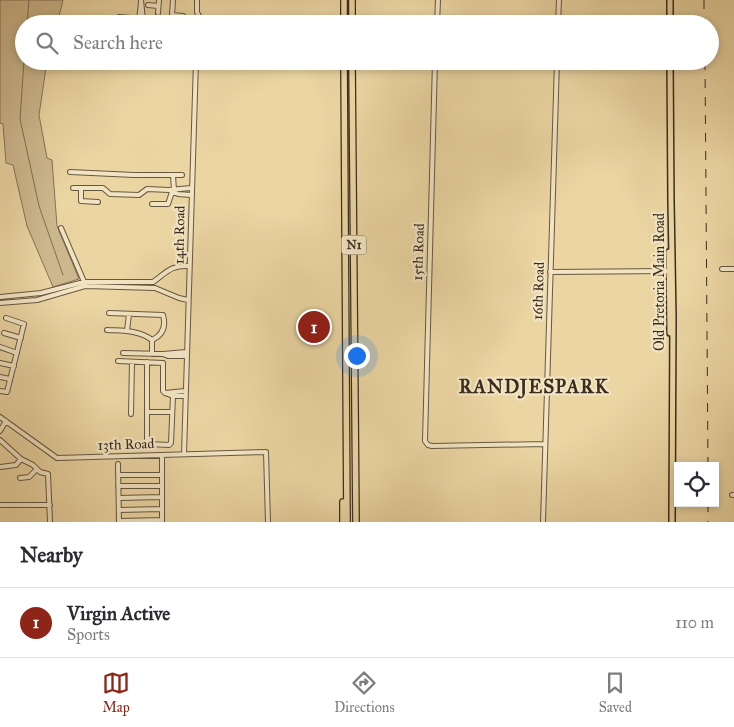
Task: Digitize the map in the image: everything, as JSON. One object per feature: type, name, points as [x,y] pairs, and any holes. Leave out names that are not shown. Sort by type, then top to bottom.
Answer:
[{"type":"highway","points":[[344,0],[344,15]]},
{"type":"highway","points":[[352,0],[352,15]]},
{"type":"highway","name":"N1","points":[[344,70],[348,522]]},
{"type":"highway","name":"N1","points":[[352,70],[356,522]]},
{"type":"highway","points":[[343,522],[343,434],[346,415]]},
{"type":"highway","points":[[356,458],[359,476],[360,522]]},
{"type":"main road","points":[[670,0],[670,15]]},
{"type":"main road","name":"Old Pretoria Main Road","points":[[670,70],[669,319],[672,364],[674,522]]},
{"type":"street","points":[[141,0],[141,15]]},
{"type":"street","points":[[158,13],[159,0]]},
{"type":"street","points":[[172,15],[173,0],[179,1]]},
{"type":"street","points":[[194,15],[196,0]]},
{"type":"street","points":[[437,15],[438,0]]},
{"type":"street","points":[[558,15],[559,0]]},
{"type":"street","points":[[148,5],[158,6]]},
{"type":"street","name":"14th Road","points":[[184,454],[185,354],[190,266],[194,70]]},
{"type":"street","name":"15th Road","points":[[435,70],[424,424],[426,443],[432,446],[545,444]]},
{"type":"street","name":"16th Road","points":[[543,522],[557,70]]},
{"type":"street","points":[[70,172],[182,175]]},
{"type":"street","points":[[152,204],[168,204],[174,176]]},
{"type":"street","points":[[73,188],[103,188],[110,194],[140,194],[148,189],[172,191],[191,188]]},
{"type":"street","points":[[80,188],[81,201],[98,202]]},
{"type":"street","points":[[172,191],[178,194],[191,195]]},
{"type":"street","points":[[61,228],[85,284]]},
{"type":"street","points":[[0,297],[41,293],[85,284],[153,282],[172,268],[190,266]]},
{"type":"street","points":[[722,269],[734,269]]},
{"type":"street","points":[[550,272],[670,271]]},
{"type":"street","points":[[0,303],[37,300],[85,284],[155,288],[188,300]]},
{"type":"street","points":[[109,313],[161,314],[164,316],[164,330],[152,340]]},
{"type":"street","points":[[128,331],[129,314]]},
{"type":"street","points":[[0,391],[7,392],[24,323],[6,318]]},
{"type":"street","points":[[108,330],[143,334],[152,340]]},
{"type":"street","points":[[4,333],[21,338]]},
{"type":"street","points":[[152,340],[152,354]]},
{"type":"street","points":[[0,347],[17,353]]},
{"type":"street","points":[[122,353],[185,354]]},
{"type":"street","points":[[118,361],[163,363],[163,391],[165,393]]},
{"type":"street","points":[[131,414],[132,362]]},
{"type":"street","points":[[147,362],[146,440],[150,445],[169,445],[171,443],[172,412],[175,396]]},
{"type":"street","points":[[0,363],[14,366]]},
{"type":"street","points":[[0,377],[10,379]]},
{"type":"street","points":[[165,393],[185,391]]},
{"type":"street","points":[[165,393],[184,396]]},
{"type":"street","points":[[147,412],[172,412]]},
{"type":"street","name":"13th Road","points":[[0,418],[56,458],[266,452],[268,522]]},
{"type":"street","points":[[0,431],[6,421]]},
{"type":"street","points":[[0,440],[21,460],[33,465],[36,470],[49,475],[50,522]]},
{"type":"street","points":[[118,464],[119,522],[162,521],[160,486],[162,454]]},
{"type":"street","points":[[0,467],[16,465],[21,460]]},
{"type":"street","points":[[20,478],[29,478],[36,470]]},
{"type":"street","points":[[118,475],[161,474]]},
{"type":"street","points":[[118,486],[160,486]]},
{"type":"street","points":[[118,498],[161,497]]},
{"type":"street","points":[[0,505],[50,505]]},
{"type":"street","points":[[119,510],[161,509]]},
{"type":"shaded area","points":[[0,0],[63,0],[59,15],[15,15],[15,70],[46,70],[39,115],[47,158],[52,160],[57,226],[79,279],[53,287],[27,226],[13,165],[6,163],[3,124],[0,123]]},
{"type":"waterway","points":[[28,15],[29,0]]},
{"type":"waterway","points":[[23,70],[20,119],[39,206],[63,275]]},
{"type":"railway","points":[[704,0],[704,15]]},
{"type":"railway","points":[[705,70],[708,462]]},
{"type":"railway","points":[[708,507],[708,522]]},
{"type":"place","name":"Virgin Active","points":[[314,327]]},
{"type":"district","name":"RANDJESPARK","points":[[534,386]]}]
